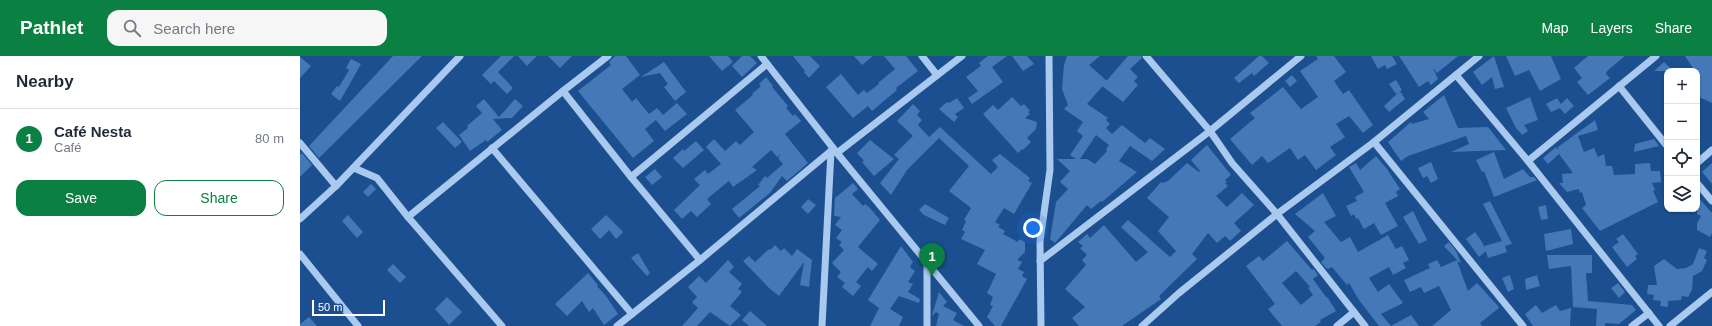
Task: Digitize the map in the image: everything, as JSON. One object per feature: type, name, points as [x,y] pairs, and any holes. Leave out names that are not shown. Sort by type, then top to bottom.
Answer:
[{"type":"street","points":[[300,219],[354,168],[460,56]]},
{"type":"street","points":[[408,217],[608,56]]},
{"type":"street","points":[[761,56],[834,152],[979,326]]},
{"type":"street","points":[[922,56],[937,75]]},
{"type":"street","points":[[617,326],[834,152],[962,56]]},
{"type":"street","points":[[1041,326],[1040,242],[1050,170],[1049,56]]},
{"type":"street","points":[[1146,56],[1210,131],[1232,163],[1277,214],[1365,326]]},
{"type":"street","points":[[1040,261],[1210,131],[1301,56]]},
{"type":"street","points":[[1142,326],[1179,293],[1277,214],[1374,142],[1479,56]]},
{"type":"street","points":[[1528,162],[1656,56]]},
{"type":"street","points":[[631,177],[767,64]]},
{"type":"street","points":[[1456,75],[1528,162],[1659,326]]},
{"type":"street","points":[[1619,86],[1664,142]]},
{"type":"street","points":[[563,91],[631,177],[700,260]]},
{"type":"street","points":[[1374,142],[1523,326]]},
{"type":"street","points":[[300,143],[336,186]]},
{"type":"street","points":[[492,148],[632,314]]},
{"type":"street","points":[[1700,160],[1712,150]]},
{"type":"street","points":[[822,326],[834,152]]},
{"type":"street","points":[[354,168],[377,178],[408,217],[502,326]]},
{"type":"street","points":[[1700,187],[1712,201]]},
{"type":"street","points":[[300,254],[358,326]]},
{"type":"street","points":[[927,326],[928,263]]},
{"type":"street","points":[[1670,326],[1712,292]]},
{"type":"street","points":[[1337,326],[1354,312]]},
{"type":"street","points":[[1632,326],[1649,313]]},
{"type":"building","points":[[393,56],[422,56],[319,158],[309,146]]},
{"type":"building","points":[[501,56],[514,56],[498,72],[513,88],[507,94],[494,81],[491,84],[482,75]]},
{"type":"building","points":[[518,56],[537,56],[527,66]]},
{"type":"building","points":[[548,56],[572,56],[560,68]]},
{"type":"building","points":[[615,56],[626,56],[640,75],[622,89],[632,102],[636,98],[649,114],[657,108],[663,115],[677,103],[687,114],[665,131],[656,120],[645,129],[654,141],[633,158],[578,91],[611,65],[609,62]]},
{"type":"building","points":[[709,56],[728,56],[733,62],[722,71]]},
{"type":"building","points":[[742,56],[750,56],[757,63],[742,77],[732,66]]},
{"type":"building","points":[[793,56],[810,56],[820,66],[809,78]]},
{"type":"building","points":[[854,56],[873,56],[862,65]]},
{"type":"building","points":[[884,56],[906,56],[918,71],[896,88],[897,90],[872,111],[868,106],[853,118],[826,87],[841,74],[858,95],[864,90],[867,93],[895,69]]},
{"type":"building","points":[[988,56],[1007,56],[992,67],[1003,82],[972,104],[968,98],[978,91],[966,77],[981,66],[979,63]]},
{"type":"building","points":[[1012,56],[1027,56],[1034,64],[1023,71]]},
{"type":"building","points":[[1067,56],[1100,56],[1089,65],[1107,81],[1087,104],[1108,118],[1106,120],[1110,124],[1106,128],[1112,134],[1122,125],[1145,143],[1150,138],[1165,149],[1152,161],[1130,146],[1119,161],[1137,172],[1102,202],[1101,201],[1091,209],[1087,205],[1055,243],[1050,239],[1056,202],[1068,189],[1060,182],[1070,171],[1057,159],[1076,159],[1070,155],[1083,136],[1077,131],[1083,122],[1064,109],[1068,105],[1062,89],[1064,65]],"holes":[[[1096,135],[1109,145],[1106,149],[1107,151],[1095,164],[1087,159],[1080,159]]]},
{"type":"building","points":[[1128,56],[1141,56],[1142,58],[1130,69],[1138,77],[1134,81],[1138,85],[1123,102],[1102,86]]},
{"type":"building","points":[[1259,56],[1262,56],[1269,63],[1254,76],[1252,73],[1239,83],[1234,78]]},
{"type":"building","points":[[1316,56],[1334,56],[1346,72],[1334,81],[1343,94],[1349,90],[1373,125],[1363,133],[1349,116],[1336,124],[1345,137],[1330,147],[1336,155],[1316,170],[1305,155],[1298,160],[1290,148],[1268,163],[1262,156],[1252,165],[1230,139],[1255,118],[1250,113],[1283,87],[1301,109],[1318,97],[1300,71],[1318,59]]},
{"type":"building","points":[[1371,56],[1392,56],[1397,64],[1387,69],[1385,65],[1378,69]]},
{"type":"building","points":[[1399,56],[1458,56],[1437,73],[1433,68],[1438,79],[1431,85],[1428,81],[1419,87]]},
{"type":"building","points":[[1494,56],[1504,87],[1495,89],[1492,77],[1482,85],[1473,72]]},
{"type":"building","points":[[1506,56],[1551,56],[1561,79],[1540,91],[1529,70],[1515,76]]},
{"type":"building","points":[[1588,56],[1625,56],[1607,71],[1606,74],[1610,78],[1588,95],[1577,82],[1582,78],[1574,68]]},
{"type":"building","points":[[1685,56],[1712,56],[1712,103],[1700,97],[1700,68],[1693,68]]},
{"type":"building","points":[[300,57],[311,66],[300,78]]},
{"type":"building","points":[[351,59],[361,64],[340,101],[331,94],[337,86],[339,87],[349,70],[346,68]]},
{"type":"building","points":[[664,62],[686,92],[675,101],[664,87],[668,84],[660,73],[641,77]]},
{"type":"building","points":[[1664,62],[1670,68],[1664,68],[1664,71],[1654,71]]},
{"type":"building","points":[[1292,75],[1297,81],[1290,87],[1285,81]]},
{"type":"building","points":[[766,77],[773,86],[772,87],[788,106],[786,108],[793,116],[795,114],[801,121],[785,134],[808,163],[787,181],[782,176],[770,193],[739,218],[732,209],[760,186],[758,185],[765,176],[767,178],[783,164],[778,158],[781,154],[777,157],[771,150],[752,167],[757,170],[733,187],[729,181],[707,199],[711,204],[697,217],[691,211],[682,219],[674,210],[700,185],[694,179],[705,170],[708,174],[721,164],[706,147],[714,139],[725,151],[736,141],[740,145],[754,132],[735,110],[753,95],[752,94],[761,86],[759,84]]},
{"type":"building","points":[[1396,80],[1402,90],[1396,94],[1389,84]]},
{"type":"building","points":[[1400,91],[1405,99],[1389,112],[1384,106]]},
{"type":"building","points":[[1444,95],[1458,128],[1488,127],[1506,150],[1451,152],[1469,144],[1466,136],[1408,156],[1401,161],[1388,142],[1411,122],[1412,124],[1429,119],[1423,112]]},
{"type":"building","points":[[1012,97],[1021,106],[1024,104],[1030,111],[1028,112],[1030,114],[1025,118],[1037,122],[1036,129],[1027,138],[1031,142],[1018,153],[983,114],[993,105],[998,110]]},
{"type":"building","points":[[1530,97],[1538,120],[1524,125],[1528,131],[1522,135],[1516,128],[1506,108]]},
{"type":"building","points":[[957,98],[964,108],[955,114],[958,117],[954,122],[939,109],[947,102],[949,103]]},
{"type":"building","points":[[1557,98],[1561,104],[1567,98],[1574,106],[1565,114],[1560,108],[1551,112],[1546,104]]},
{"type":"building","points":[[484,99],[499,117],[515,99],[523,106],[512,118],[493,119],[502,130],[487,142],[486,140],[470,151],[459,135],[482,113],[476,106]]},
{"type":"building","points":[[913,104],[920,111],[917,115],[922,120],[918,125],[929,137],[940,127],[991,174],[998,167],[992,160],[1000,154],[1030,178],[1028,181],[1032,183],[1014,214],[1004,208],[995,222],[1000,225],[998,227],[1005,231],[1003,234],[1018,242],[1019,239],[1025,242],[1025,252],[1017,260],[1022,262],[1018,269],[1024,272],[1022,276],[1027,279],[1001,326],[995,326],[987,317],[993,306],[990,305],[993,297],[987,293],[996,274],[977,264],[985,250],[961,239],[965,232],[962,230],[966,221],[964,220],[971,208],[949,191],[969,166],[939,138],[907,170],[891,195],[880,183],[899,159],[894,155],[913,136],[897,121]]},
{"type":"building","points":[[1595,120],[1598,130],[1578,136],[1584,152],[1594,148],[1598,157],[1604,154],[1606,166],[1612,166],[1614,175],[1635,174],[1635,164],[1650,163],[1651,171],[1660,171],[1661,182],[1652,183],[1655,190],[1653,191],[1658,202],[1600,231],[1582,208],[1586,205],[1582,192],[1580,193],[1579,189],[1567,192],[1559,183],[1563,183],[1562,174],[1573,173],[1559,154],[1548,164],[1543,158],[1556,147],[1558,150],[1558,147]]},
{"type":"building","points":[[443,122],[462,142],[455,148],[436,128]]},
{"type":"building","points":[[1654,139],[1659,146],[1634,152],[1635,144]]},
{"type":"building","points":[[870,140],[894,159],[874,176],[862,162],[864,161],[857,153]]},
{"type":"building","points":[[696,141],[704,150],[683,168],[673,158],[683,149],[684,151]]},
{"type":"building","points":[[1207,145],[1231,175],[1225,180],[1227,182],[1225,183],[1228,186],[1216,196],[1227,207],[1242,193],[1254,205],[1234,223],[1241,231],[1230,241],[1225,236],[1217,243],[1208,233],[1192,254],[1197,259],[1159,296],[1161,299],[1122,326],[1079,326],[1072,318],[1085,307],[1065,289],[1086,265],[1082,260],[1087,255],[1080,248],[1083,246],[1078,242],[1087,234],[1090,238],[1104,225],[1136,262],[1148,252],[1121,227],[1128,220],[1170,257],[1176,251],[1158,231],[1169,217],[1147,198],[1161,182],[1168,181],[1187,163],[1199,172],[1200,171],[1191,160]]},
{"type":"building","points":[[1494,152],[1504,179],[1523,169],[1530,177],[1534,177],[1537,180],[1494,197],[1484,171],[1482,172],[1476,160]]},
{"type":"building","points":[[302,153],[312,165],[300,177],[300,155]]},
{"type":"building","points":[[1376,156],[1387,169],[1400,189],[1396,192],[1398,196],[1385,203],[1398,226],[1381,235],[1374,223],[1364,229],[1354,214],[1351,216],[1346,206],[1357,201],[1355,197],[1364,192],[1349,167],[1356,163],[1360,170]]},
{"type":"building","points":[[1431,162],[1438,179],[1431,183],[1427,176],[1423,178],[1418,168]]},
{"type":"building","points":[[1712,163],[1712,184],[1702,172]]},
{"type":"building","points":[[655,169],[662,177],[652,185],[645,177]]},
{"type":"building","points":[[853,183],[858,189],[852,194],[863,206],[865,204],[870,208],[880,220],[858,247],[878,264],[872,271],[868,267],[856,282],[861,286],[853,296],[842,287],[845,283],[837,277],[841,272],[832,263],[844,250],[839,245],[842,242],[836,238],[842,230],[835,225],[841,217],[834,216],[835,198]]},
{"type":"building","points":[[371,184],[376,189],[368,197],[363,192]]},
{"type":"building","points":[[1323,193],[1336,216],[1324,222],[1341,242],[1350,237],[1358,252],[1388,235],[1396,249],[1402,246],[1409,260],[1403,263],[1406,268],[1393,275],[1389,267],[1369,278],[1378,292],[1389,284],[1403,303],[1381,314],[1391,326],[1379,326],[1359,300],[1349,283],[1347,285],[1332,267],[1328,269],[1326,268],[1321,262],[1325,258],[1308,237],[1315,231],[1295,214]]},
{"type":"building","points":[[808,199],[816,205],[808,214],[801,207]]},
{"type":"building","points":[[1700,199],[1712,213],[1712,233],[1710,237],[1697,230],[1697,223],[1701,216],[1697,214],[1697,212],[1700,212]]},
{"type":"building","points":[[1490,201],[1512,244],[1505,246],[1507,252],[1488,258],[1484,246],[1502,241],[1483,204]]},
{"type":"building","points":[[925,204],[949,218],[945,225],[924,215],[919,210]]},
{"type":"building","points":[[1546,205],[1548,219],[1541,220],[1538,207]]},
{"type":"building","points":[[1413,211],[1427,240],[1419,244],[1403,217]]},
{"type":"building","points":[[348,215],[363,232],[357,238],[342,221]]},
{"type":"building","points":[[606,215],[623,232],[616,239],[609,230],[600,239],[591,229]]},
{"type":"building","points":[[1571,229],[1573,244],[1546,251],[1544,234]]},
{"type":"building","points":[[1475,232],[1486,251],[1479,257],[1466,239]]},
{"type":"building","points":[[1623,234],[1638,254],[1635,256],[1637,259],[1627,267],[1612,247],[1619,242],[1616,239]]},
{"type":"building","points":[[1287,241],[1312,270],[1314,269],[1318,275],[1313,279],[1336,311],[1320,320],[1321,322],[1315,326],[1282,326],[1268,309],[1275,304],[1246,266],[1259,256],[1263,261]],"holes":[[[1296,271],[1310,287],[1308,288],[1313,295],[1301,305],[1282,283]]]},
{"type":"building","points":[[1449,242],[1456,251],[1461,263],[1457,261],[1468,291],[1477,283],[1499,308],[1480,323],[1482,326],[1432,326],[1451,310],[1439,286],[1424,293],[1421,287],[1410,292],[1404,280],[1430,268],[1428,264],[1437,260],[1441,267],[1457,260],[1444,246]]},
{"type":"building","points":[[775,245],[781,251],[784,248],[792,256],[797,249],[812,260],[809,287],[800,285],[804,262],[779,296],[770,289],[743,261],[749,256],[755,262]]},
{"type":"building","points":[[901,246],[913,262],[910,267],[915,271],[908,282],[913,284],[908,292],[920,299],[919,303],[899,296],[890,309],[903,317],[899,326],[870,326],[879,308],[868,300]]},
{"type":"building","points":[[1699,248],[1707,251],[1704,258],[1707,260],[1702,271],[1693,276],[1692,290],[1688,297],[1682,296],[1681,300],[1668,301],[1668,307],[1660,306],[1661,301],[1653,300],[1654,295],[1647,294],[1648,285],[1657,285],[1654,266],[1664,259],[1677,269],[1686,268],[1693,264]]},
{"type":"building","points":[[638,253],[650,273],[647,276],[631,258]]},
{"type":"building","points":[[1547,255],[1592,255],[1592,273],[1586,273],[1588,301],[1632,305],[1636,310],[1619,324],[1605,323],[1605,326],[1596,326],[1597,309],[1573,307],[1571,266],[1549,269]]},
{"type":"building","points":[[728,260],[734,267],[729,272],[742,284],[738,289],[742,292],[730,306],[741,315],[730,326],[710,312],[697,326],[682,326],[698,308],[692,302],[697,297],[688,287],[699,276],[706,283]]},
{"type":"building","points":[[393,264],[406,277],[400,283],[387,270]]},
{"type":"building","points":[[588,273],[618,314],[604,325],[593,308],[589,312],[582,301],[567,316],[555,304]]},
{"type":"building","points":[[1510,275],[1514,289],[1508,292],[1502,278]]},
{"type":"building","points":[[1537,275],[1540,286],[1526,290],[1525,279]]},
{"type":"building","points":[[1618,283],[1625,292],[1619,298],[1611,288]]},
{"type":"building","points":[[939,292],[947,302],[943,306],[957,313],[953,320],[964,326],[936,326],[939,314],[936,312],[932,315]]},
{"type":"building","points":[[447,297],[462,312],[449,325],[435,309]]},
{"type":"building","points":[[1536,305],[1542,313],[1556,305],[1560,311],[1571,308],[1570,326],[1533,326],[1525,314]]},
{"type":"building","points":[[750,311],[767,326],[749,326],[742,320]]},
{"type":"building","points":[[1411,315],[1419,326],[1391,326]]},
{"type":"building","points":[[309,317],[317,326],[300,326],[300,324]]},
{"type":"place","name":"Café Nesta","points":[[932,276]]}]
